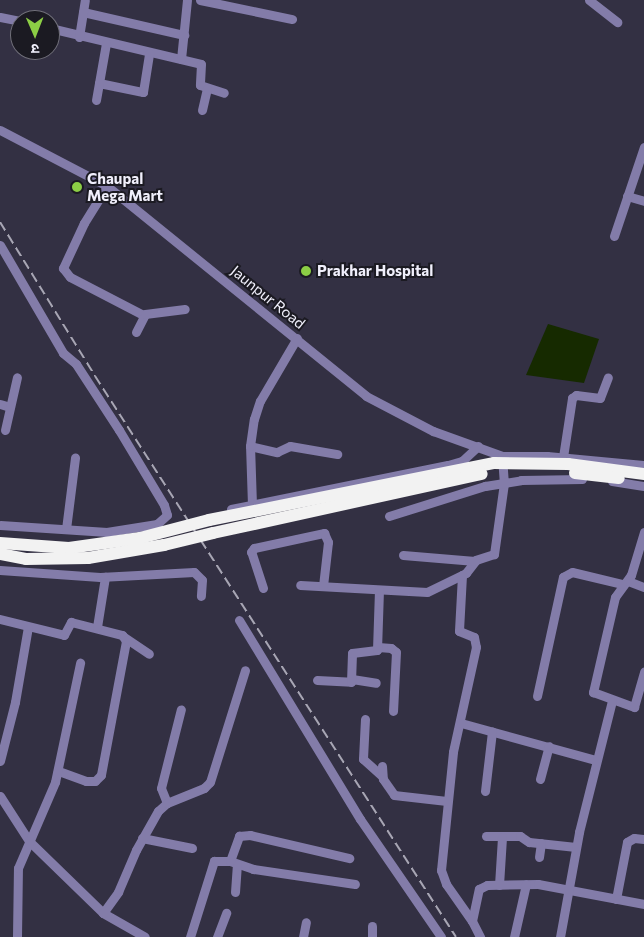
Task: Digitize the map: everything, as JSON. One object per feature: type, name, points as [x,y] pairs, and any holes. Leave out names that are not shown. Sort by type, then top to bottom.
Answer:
[{"type":"highway","points":[[497,464],[644,481]]},
{"type":"highway","points":[[0,543],[69,548],[140,538],[497,464],[568,464],[644,474]]},
{"type":"highway","points":[[0,554],[26,559],[88,558],[164,545],[210,522]]},
{"type":"street","points":[[79,36],[85,0]]},
{"type":"street","points":[[181,59],[188,0]]},
{"type":"street","points":[[200,0],[292,19]]},
{"type":"street","points":[[589,0],[618,22]]},
{"type":"street","points":[[84,12],[184,35]]},
{"type":"street","points":[[60,31],[201,64],[200,85],[207,89],[224,93]]},
{"type":"street","points":[[96,100],[106,43]]},
{"type":"street","points":[[100,83],[143,92],[149,53]]},
{"type":"street","points":[[202,110],[207,89]]},
{"type":"street","name":"Jaunpur Road","points":[[0,130],[108,186],[366,396],[414,423],[478,446],[497,464]]},
{"type":"street","points":[[614,236],[644,147]]},
{"type":"street","points":[[108,186],[84,224],[62,268],[70,278],[143,315],[184,309]]},
{"type":"street","points":[[627,196],[644,201]]},
{"type":"street","points":[[0,245],[63,353],[76,364],[119,430],[166,510],[165,518],[157,524],[107,532],[0,526]]},
{"type":"street","points":[[136,332],[143,315]]},
{"type":"street","points":[[252,505],[250,446],[260,401],[297,338]]},
{"type":"street","points":[[563,457],[572,398],[576,395],[600,398],[608,377]]},
{"type":"street","points":[[5,430],[17,378]]},
{"type":"street","points":[[0,404],[10,407]]},
{"type":"street","points":[[250,446],[277,452],[290,446],[337,454]]},
{"type":"street","points":[[210,522],[252,505],[448,465],[462,461],[478,446]]},
{"type":"street","points":[[403,555],[475,561],[494,554],[504,483],[497,464],[563,457],[644,465]]},
{"type":"street","points":[[66,529],[75,458]]},
{"type":"street","points":[[389,516],[469,490],[504,483],[576,478],[644,486]]},
{"type":"street","points":[[264,588],[251,552],[254,548],[324,533],[327,534],[328,542],[323,586]]},
{"type":"street","points":[[644,536],[625,582],[614,597],[593,689],[595,694],[644,711]]},
{"type":"street","points":[[300,585],[427,592],[462,575],[475,561]]},
{"type":"street","points":[[0,570],[105,577],[198,573],[202,580],[201,596]]},
{"type":"street","points":[[537,696],[563,577],[572,572],[644,587]]},
{"type":"street","points":[[462,575],[459,630],[474,637],[476,647],[461,724],[453,752],[441,870],[446,884],[472,921],[480,937]]},
{"type":"street","points":[[97,627],[105,577]]},
{"type":"street","points":[[352,679],[352,653],[375,651],[378,647],[379,590]]},
{"type":"street","points":[[0,619],[64,635],[72,622],[97,627],[124,637],[149,654]]},
{"type":"street","points":[[239,620],[360,819],[441,937]]},
{"type":"street","points":[[0,760],[15,702],[28,627]]},
{"type":"street","points":[[58,772],[86,781],[94,781],[101,775],[125,648],[124,637]]},
{"type":"street","points":[[378,647],[391,648],[396,652],[393,711]]},
{"type":"street","points":[[17,937],[16,875],[58,772],[80,663]]},
{"type":"street","points":[[103,913],[118,892],[142,838],[158,811],[167,803],[204,788],[210,782],[245,670]]},
{"type":"street","points":[[634,707],[644,671]]},
{"type":"street","points":[[317,680],[348,682],[352,679],[376,683]]},
{"type":"street","points":[[560,937],[576,847],[595,760],[612,701]]},
{"type":"street","points":[[167,803],[161,788],[181,709]]},
{"type":"street","points":[[365,719],[363,759],[382,771],[394,796],[447,801]]},
{"type":"street","points":[[461,724],[549,746],[595,760]]},
{"type":"street","points":[[485,792],[492,732]]},
{"type":"street","points":[[540,779],[549,746]]},
{"type":"street","points":[[0,796],[29,840],[103,913],[145,937]]},
{"type":"street","points":[[235,892],[234,863],[237,839],[244,835],[349,858]]},
{"type":"street","points":[[486,836],[520,836],[527,842],[576,847]]},
{"type":"street","points":[[499,885],[502,837]]},
{"type":"street","points":[[142,838],[192,848]]},
{"type":"street","points":[[616,899],[627,842],[634,838],[644,839]]},
{"type":"street","points":[[539,857],[541,843]]},
{"type":"street","points":[[190,937],[214,861],[234,863],[259,871],[355,884]]},
{"type":"street","points":[[472,921],[481,886],[526,884],[644,904]]},
{"type":"street","points":[[514,937],[526,884]]},
{"type":"street","points":[[217,937],[226,913]]},
{"type":"street","points":[[303,937],[306,922]]},
{"type":"street","points":[[372,926],[372,937]]},
{"type":"shaded area","points":[[548,324],[599,339],[584,383],[526,375]]},
{"type":"railway","points":[[0,222],[95,376],[456,937]]},
{"type":"place","name":"Chaupal Mega Mart","points":[[77,187]]},
{"type":"place","name":"Prakhar Hospital","points":[[306,271]]}]
